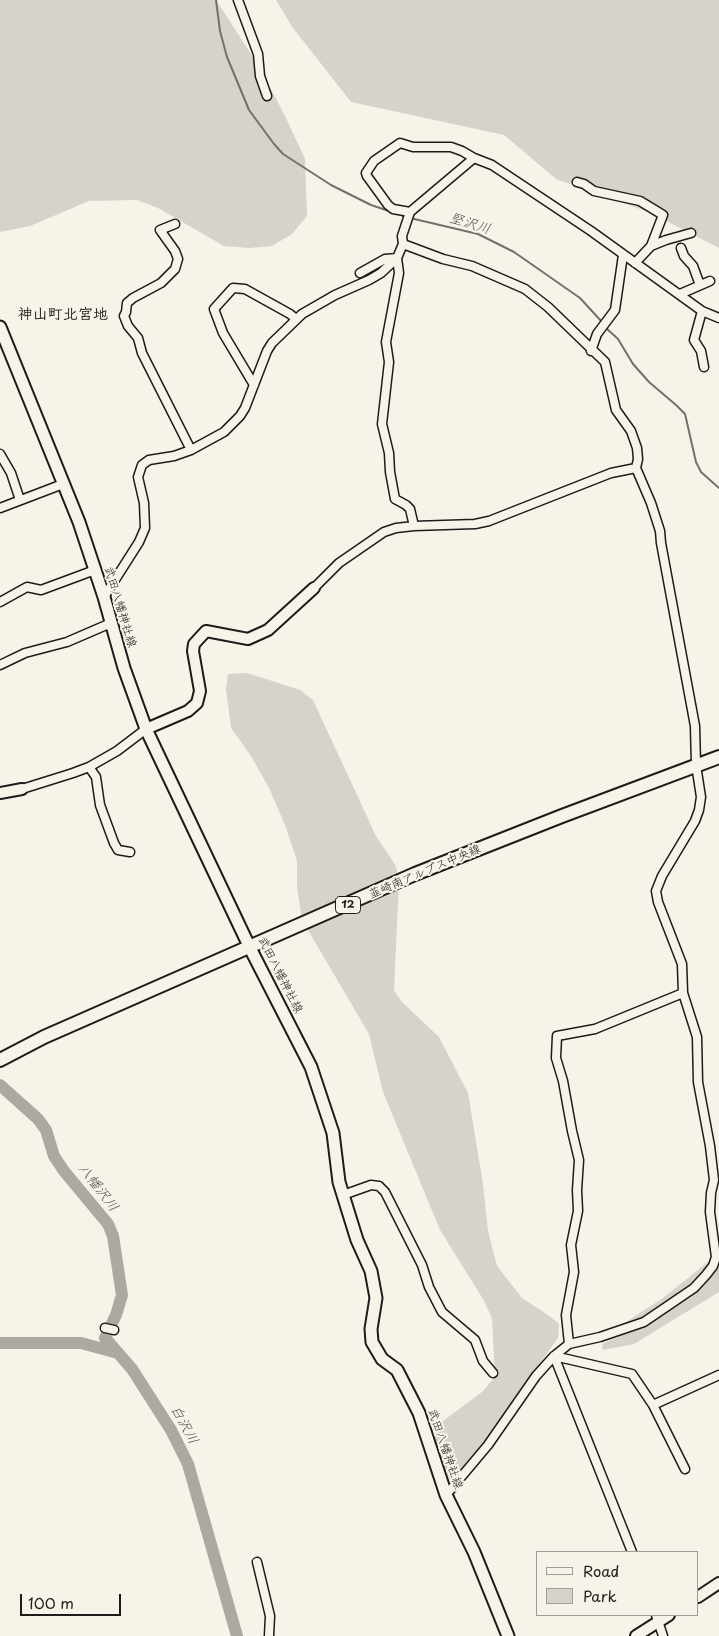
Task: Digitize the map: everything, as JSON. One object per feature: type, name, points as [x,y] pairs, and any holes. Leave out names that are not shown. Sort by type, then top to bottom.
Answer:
[{"type":"main road","name":"武田八幡神社線","points":[[0,327],[79,522],[104,597],[124,668],[146,730],[250,948],[311,1067],[333,1133],[339,1182],[357,1240],[371,1271],[376,1298],[371,1329],[372,1342],[382,1358],[396,1370],[419,1413],[446,1495],[474,1552],[508,1636]]},
{"type":"main road","name":"韮崎南アルプス中央線","points":[[3,1058],[44,1037],[415,874],[719,757]]},
{"type":"street","points":[[238,0],[258,54],[260,76],[267,96]]},
{"type":"street","points":[[410,212],[393,210],[366,173],[374,161],[400,143],[413,147],[451,147],[492,165],[623,254],[702,311],[719,318]]},
{"type":"street","points":[[104,597],[139,542],[145,528],[145,509],[138,477],[142,465],[148,460],[174,456],[191,450],[224,432],[246,408],[267,351],[272,343],[302,314],[335,295],[370,280],[381,273],[396,258],[410,212],[474,158]]},
{"type":"street","points":[[577,182],[584,184],[594,191],[640,201],[663,215],[651,246],[635,263]]},
{"type":"street","points":[[175,224],[160,230],[175,251],[178,260],[175,269],[161,284],[133,298],[128,303],[124,316],[128,326],[138,338],[142,353],[191,450]]},
{"type":"street","points":[[651,246],[691,233]]},
{"type":"street","points":[[402,240],[443,259],[472,266],[525,289],[548,307],[605,362],[616,410],[631,431],[638,459],[636,468],[652,503],[660,531],[695,726],[696,766],[700,797],[699,810],[695,821],[662,876],[656,891],[658,902],[682,964],[683,993],[698,1037],[698,1082],[716,1182],[711,1193],[710,1212],[716,1257],[713,1266],[706,1276],[694,1288],[644,1322],[600,1338],[569,1344],[554,1356],[536,1376],[488,1445],[446,1495]]},
{"type":"street","points":[[681,248],[684,256],[701,274],[700,285]]},
{"type":"street","points":[[592,351],[597,334],[615,310],[623,254]]},
{"type":"street","points":[[360,273],[385,259],[396,258]]},
{"type":"street","points":[[396,258],[399,272],[386,342],[389,362],[382,424],[389,452],[394,499],[410,509],[414,526]]},
{"type":"street","points":[[680,294],[710,281]]},
{"type":"street","points":[[254,385],[223,333],[214,309],[233,288],[245,288],[296,319]]},
{"type":"street","points":[[702,311],[694,340],[701,351],[704,367]]},
{"type":"street","points":[[0,454],[11,474],[20,500]]},
{"type":"street","points":[[0,793],[22,789],[90,767],[146,730],[188,712],[197,703],[200,691],[193,650],[194,644],[206,632],[248,639],[268,630],[338,563],[384,532],[396,528],[414,526],[475,524],[490,521],[610,473],[636,468]]},
{"type":"street","points":[[0,508],[64,484]]},
{"type":"street","points":[[0,602],[27,587],[41,590],[95,570]]},
{"type":"street","points":[[0,666],[25,653],[67,642],[111,623]]},
{"type":"street","points":[[90,767],[96,777],[100,805],[114,843],[118,850],[130,852]]},
{"type":"street","points":[[569,1344],[566,1315],[574,1272],[571,1245],[578,1211],[579,1160],[563,1081],[556,1058],[557,1036],[595,1028],[683,993]]},
{"type":"street","points":[[343,1195],[371,1185],[379,1186],[385,1192],[422,1265],[429,1287],[442,1312],[475,1340],[483,1361],[493,1373]]},
{"type":"street","points":[[105,1328],[114,1330]]},
{"type":"street","points":[[554,1356],[632,1374],[653,1405],[685,1470]]},
{"type":"street","points":[[554,1356],[632,1551]]},
{"type":"street","points":[[653,1405],[719,1374]]},
{"type":"street","points":[[257,1562],[270,1616],[269,1636]]},
{"type":"street","points":[[699,1596],[719,1583]]},
{"type":"street","points":[[636,1636],[657,1618],[663,1636]]},
{"type":"green space","points":[[0,0],[216,0],[260,68],[305,159],[307,216],[292,234],[272,246],[249,248],[224,246],[158,208],[137,200],[89,201],[30,226],[0,232]]},
{"type":"green space","points":[[276,0],[719,0],[719,248],[651,213],[556,179],[504,135],[351,102],[293,28]]},
{"type":"green space","points":[[247,673],[300,690],[313,700],[376,836],[396,866],[399,881],[394,990],[401,1001],[439,1037],[468,1093],[483,1184],[488,1231],[497,1266],[522,1298],[559,1324],[558,1338],[507,1409],[449,1505],[433,1438],[443,1421],[482,1392],[495,1377],[492,1318],[483,1299],[440,1230],[383,1092],[369,1034],[302,920],[297,887],[297,861],[285,825],[269,788],[251,756],[231,728],[226,689],[228,674]]},
{"type":"green space","points":[[719,1253],[719,1292],[634,1344],[603,1350],[602,1344],[620,1336],[623,1324],[663,1298]]},
{"type":"waterway","name":"堅沢川","points":[[216,0],[220,31],[227,57],[249,110],[274,144],[283,154],[331,185],[371,205],[392,212]]},
{"type":"waterway","name":"堅沢川","points":[[396,213],[406,217]]},
{"type":"waterway","name":"堅沢川","points":[[410,218],[478,234],[514,252],[580,298],[602,322]]},
{"type":"waterway","name":"堅沢川","points":[[606,328],[618,339],[633,364],[649,382],[685,414],[696,462],[701,472],[719,488]]},
{"type":"waterway","name":"白沢川","points":[[0,1085],[38,1119],[46,1130],[54,1156],[108,1224],[113,1236],[122,1295],[116,1315],[105,1338],[132,1369],[171,1430],[188,1464],[237,1636]]},
{"type":"waterway","name":"白沢川","points":[[0,1343],[81,1343],[118,1353]]},
{"type":"district","name":"神山町北宮地","points":[[63,315]]},
{"type":"water label","name":"八幡沢川","points":[[98,1188]]}]
